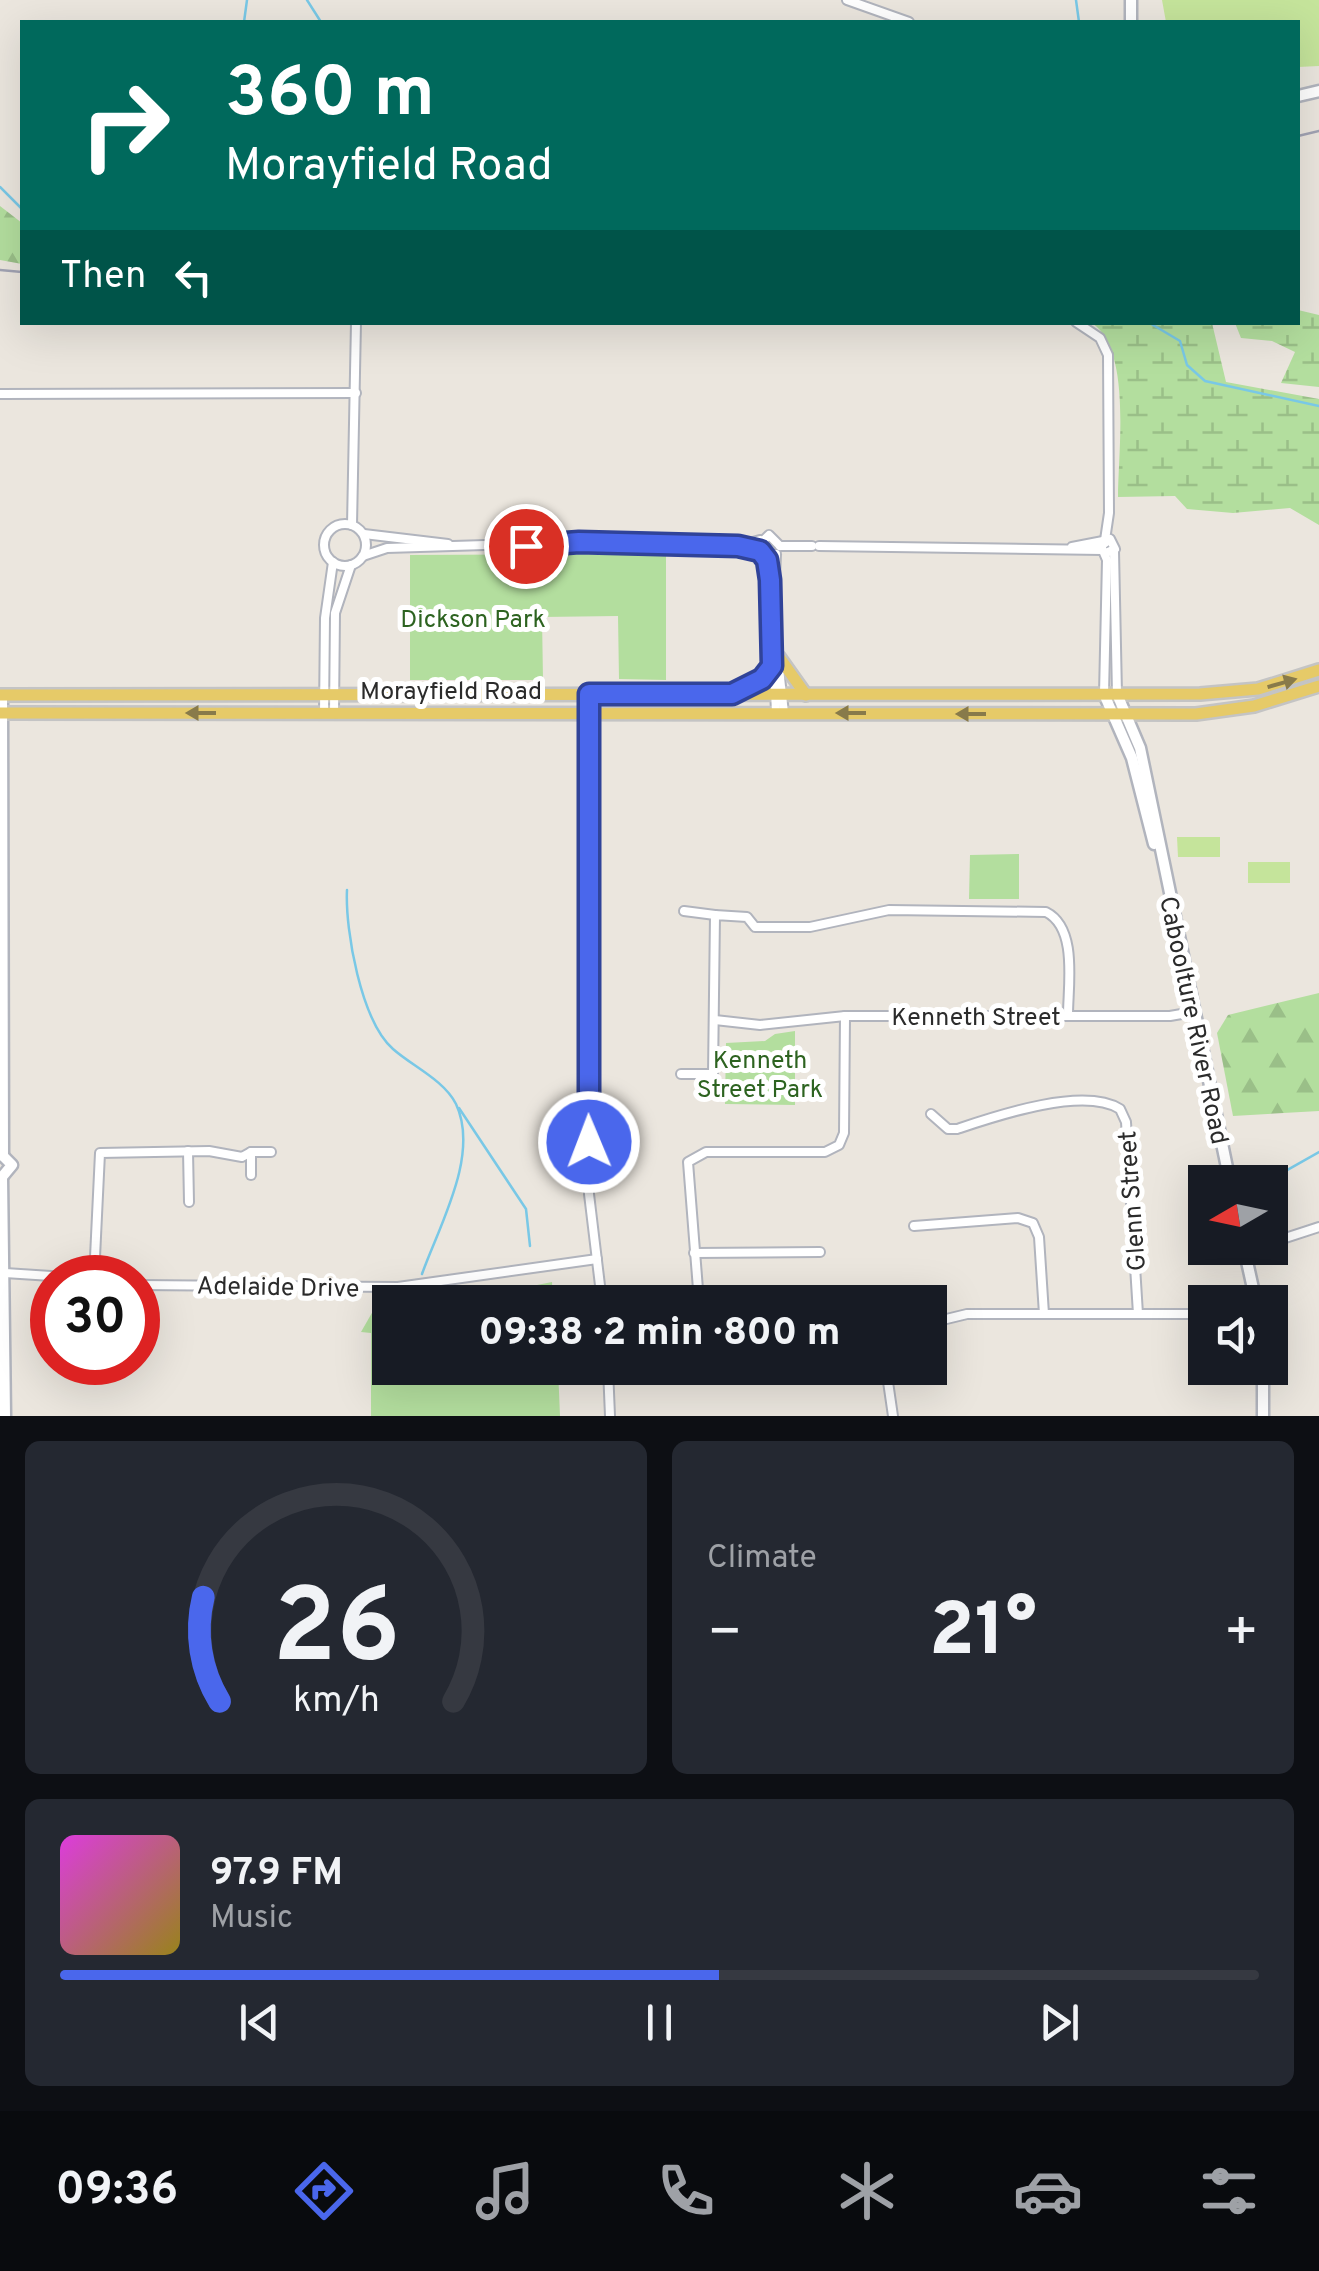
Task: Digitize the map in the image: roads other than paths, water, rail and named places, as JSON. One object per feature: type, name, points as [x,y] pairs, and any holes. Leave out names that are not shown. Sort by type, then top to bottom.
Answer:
[{"type":"main road","points":[[732,694],[762,679],[775,661],[806,695]]},
{"type":"main road","name":"Morayfield Road","points":[[1,694],[1111,694],[1243,691],[1319,670]]},
{"type":"main road","name":"Morayfield Road","points":[[1,713],[1126,714],[1223,712],[1319,686]]},
{"type":"main road","points":[[1,694],[1,1156],[12,1165],[1,1177],[5,1416]]},
{"type":"main road","name":"Caboolture River Road","points":[[1111,694],[1110,714],[1132,758],[1160,857]]},
{"type":"main road","name":"Caboolture River Road","points":[[1111,694],[1126,714],[1142,759],[1226,1165]]},
{"type":"main road","points":[[1263,1385],[1263,1416]]},
{"type":"street","points":[[848,0],[903,20]]},
{"type":"street","points":[[352,525],[356,325]]},
{"type":"street","points":[[1080,325],[1100,338],[1108,355],[1111,694]]},
{"type":"street","points":[[0,394],[356,394]]},
{"type":"street","points":[[329,713],[325,610],[333,562],[325,550],[326,537],[334,527],[352,525],[364,534],[458,546]]},
{"type":"street","points":[[363,556],[364,534]]},
{"type":"street","points":[[738,546],[772,536],[778,550],[775,661]]},
{"type":"street","points":[[760,540],[770,572],[780,713]]},
{"type":"street","points":[[329,694],[335,612],[351,565],[363,556],[387,548],[579,542],[738,546],[762,553],[816,546],[1107,546]]},
{"type":"street","points":[[333,562],[351,565]]},
{"type":"street","points":[[589,694],[589,1194],[600,1285]]},
{"type":"street","points":[[684,911],[747,916],[755,927],[810,927],[889,910],[1046,912],[1060,925],[1066,946],[1068,1015]]},
{"type":"street","points":[[681,1074],[713,1074],[715,915]]},
{"type":"street","name":"Kenneth Street","points":[[715,1020],[760,1025],[844,1016],[1170,1016],[1193,1012]]},
{"type":"street","points":[[697,1285],[686,1177],[693,1156],[706,1152],[825,1152],[840,1145],[844,1133],[844,1016]]},
{"type":"street","name":"Glenn Street","points":[[931,1114],[948,1129],[957,1129],[1032,1104],[1108,1103],[1120,1109],[1126,1122],[1138,1314]]},
{"type":"street","points":[[188,1151],[190,1202]]},
{"type":"street","points":[[95,1255],[100,1153],[188,1151],[236,1157],[271,1152]]},
{"type":"street","points":[[251,1152],[252,1175]]},
{"type":"street","points":[[914,1226],[1002,1218],[1033,1223],[1040,1237],[1044,1314]]},
{"type":"street","points":[[1288,1237],[1319,1227]]},
{"type":"street","points":[[694,1252],[820,1252]]},
{"type":"street","name":"Adelaide Drive","points":[[160,1284],[398,1287],[597,1259]]},
{"type":"street","points":[[5,1273],[30,1275]]},
{"type":"street","points":[[947,1319],[967,1314],[1188,1314]]},
{"type":"street","points":[[609,1385],[610,1416]]},
{"type":"street","points":[[888,1385],[893,1416]]},
{"type":"waterway","points":[[244,20],[247,0]]},
{"type":"waterway","points":[[307,0],[320,20]]},
{"type":"waterway","points":[[1076,0],[1079,20]]},
{"type":"waterway","points":[[0,187],[20,207]]},
{"type":"waterway","points":[[1153,325],[1180,341],[1187,365],[1205,381],[1319,406]]},
{"type":"waterway","points":[[347,890],[352,951],[372,1018],[393,1049],[451,1095],[462,1124],[460,1168],[422,1274]]},
{"type":"waterway","points":[[459,1108],[526,1209],[530,1246]]},
{"type":"waterway","points":[[1288,1170],[1319,1152]]},
{"type":"railway","points":[[1300,136],[1319,131]]},
{"type":"railway","points":[[0,270],[20,272]]},
{"type":"park label","name":"Dickson Park","points":[[473,618]]},
{"type":"park label","name":"Kenneth Street Park","points":[[760,1074]]}]
